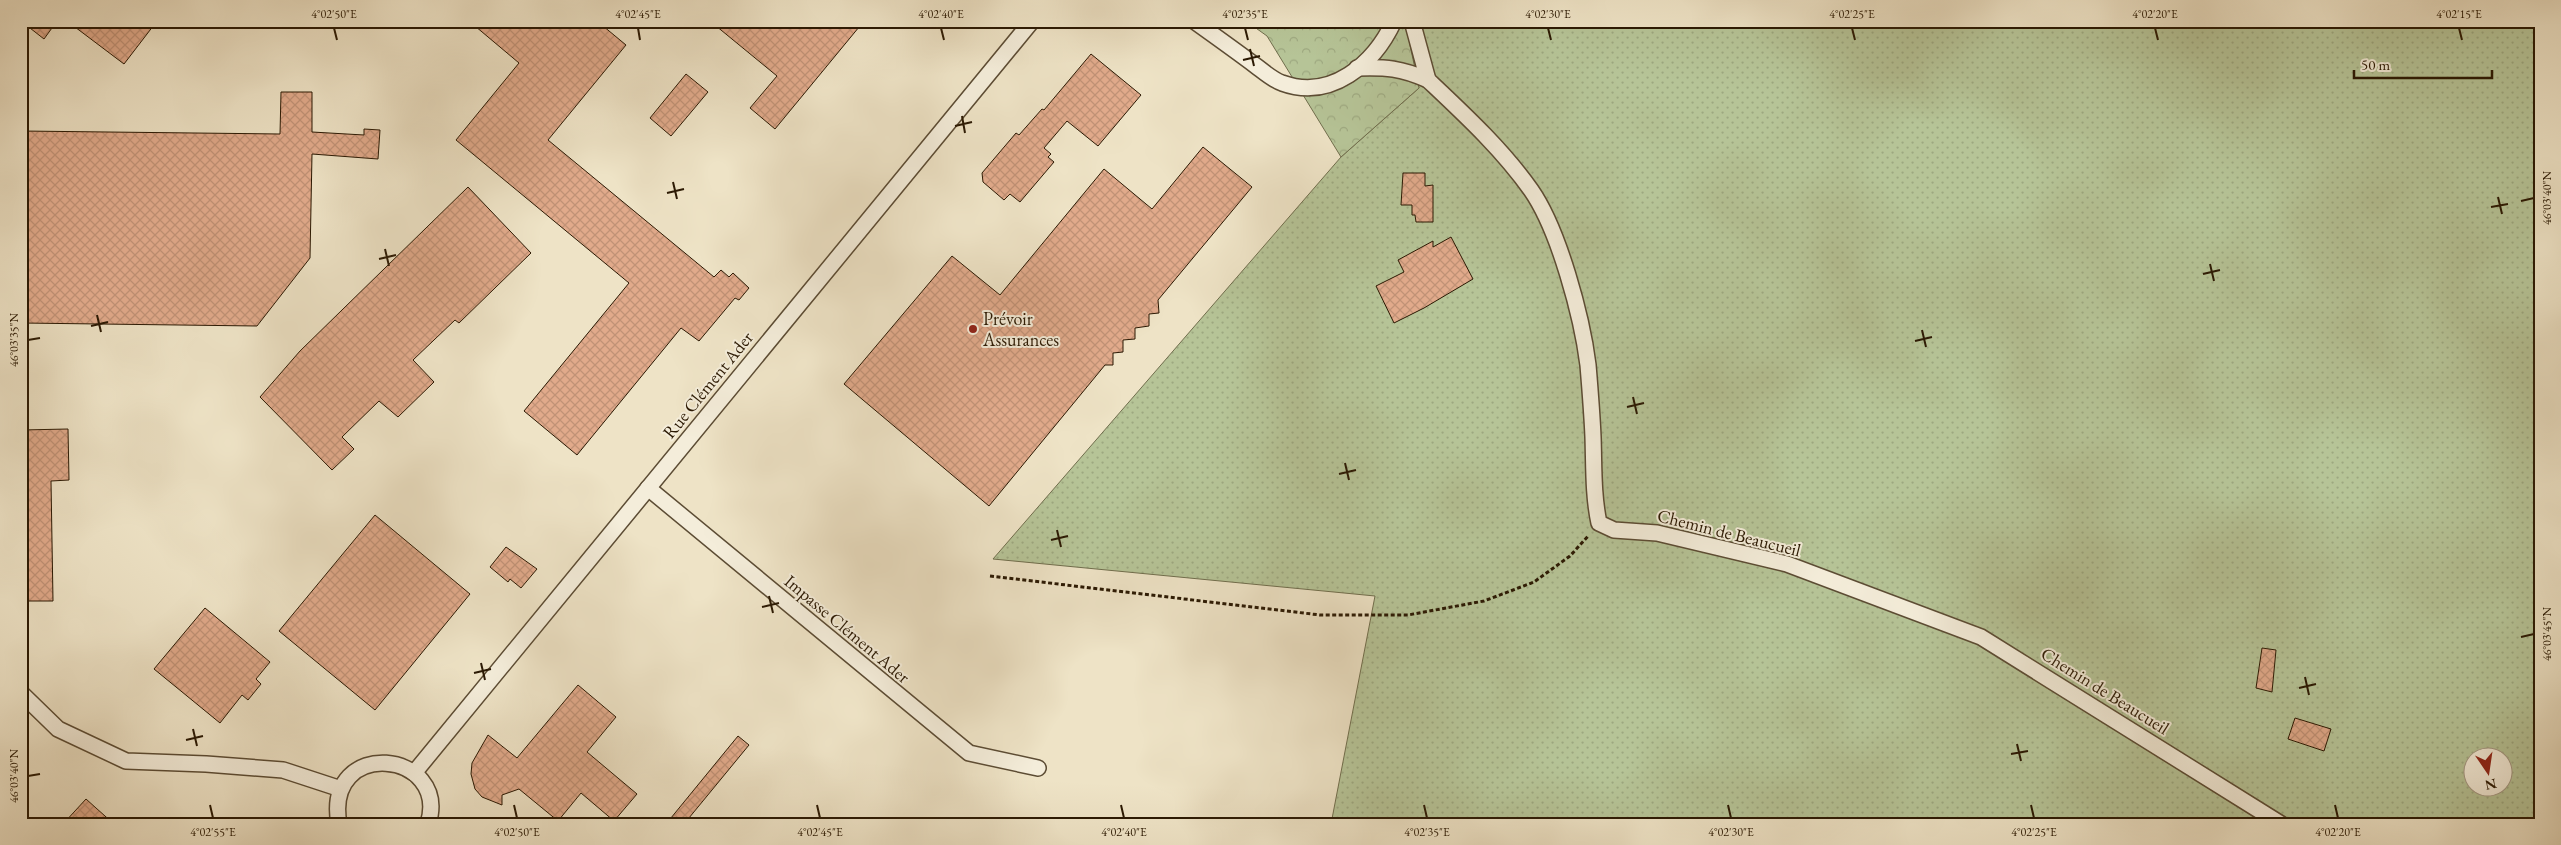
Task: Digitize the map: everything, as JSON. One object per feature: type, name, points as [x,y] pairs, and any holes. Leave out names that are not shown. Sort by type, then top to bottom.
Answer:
[{"type":"street","name":"Rue Clément Ader","points":[[414,773],[1032,21]]},
{"type":"street","points":[[1194,21],[1280,83],[1305,90],[1324,86],[1349,76],[1377,51],[1394,21]]},
{"type":"street","points":[[1412,21],[1428,80]]},
{"type":"street","points":[[1357,68],[1388,66],[1409,71],[1428,80],[1478,128],[1531,191],[1544,215],[1567,272],[1588,364],[1595,503],[1600,523]]},
{"type":"street","name":"Impasse Clément Ader","points":[[648,488],[969,753],[1038,768]]},
{"type":"street","name":"Chemin de Beaucueil","points":[[1600,523],[1614,530],[1657,533],[1787,564],[1982,637],[2281,824]]},
{"type":"street","points":[[21,693],[58,728],[126,761],[206,764],[283,770],[341,789]]},
{"type":"street","points":[[339,824],[337,811],[341,789],[349,777],[361,767],[372,763],[390,762],[404,766],[424,784],[431,804],[428,824]]},
{"type":"path","points":[[990,576],[1320,615],[1408,615],[1484,600],[1534,582],[1570,556],[1600,523]]},
{"type":"green space","points":[[1246,21],[1405,21],[1419,88],[1341,157],[1267,36]]},
{"type":"green space","points":[[1405,21],[2540,21],[2540,824],[1331,824],[1375,596],[993,559],[1341,157],[1419,88]]},
{"type":"building","points":[[21,21],[57,21],[44,39]]},
{"type":"building","points":[[67,21],[157,21],[124,64]]},
{"type":"building","points":[[469,21],[597,21],[626,45],[548,140],[714,277],[721,270],[729,277],[733,273],[749,288],[739,300],[735,298],[699,341],[681,328],[577,455],[524,411],[629,283],[456,140],[519,63]]},
{"type":"building","points":[[710,21],[864,21],[775,129],[750,108],[777,76]]},
{"type":"building","points":[[1091,54],[1141,95],[1098,146],[1067,121],[1044,148],[1051,154],[1048,157],[1054,162],[1020,202],[1010,194],[1004,200],[983,182],[982,173],[1016,133],[1019,135],[1042,109],[1044,110]]},
{"type":"building","points":[[686,74],[708,92],[671,136],[650,118]]},
{"type":"building","points":[[281,92],[312,92],[312,132],[364,135],[364,129],[380,130],[378,159],[312,154],[310,258],[257,326],[21,323],[21,131],[280,134]]},
{"type":"building","points":[[1203,147],[1252,187],[1158,300],[1159,313],[1149,314],[1149,326],[1135,328],[1135,339],[1123,340],[1123,352],[1113,353],[1113,365],[1105,365],[989,506],[844,384],[952,256],[1000,295],[1104,169],[1152,209]]},
{"type":"building","points":[[1403,173],[1425,173],[1425,186],[1433,185],[1433,222],[1416,222],[1415,215],[1412,215],[1412,205],[1401,205]]},
{"type":"building","points":[[468,187],[531,253],[459,323],[455,320],[413,360],[434,382],[398,417],[379,401],[342,437],[354,449],[332,470],[260,397],[300,351]]},
{"type":"building","points":[[1451,237],[1473,279],[1394,323],[1376,286],[1404,272],[1398,260],[1433,241],[1433,247]]},
{"type":"building","points":[[68,429],[69,480],[51,481],[53,601],[21,601],[21,430]]},
{"type":"building","points":[[375,515],[470,594],[375,710],[279,631]]},
{"type":"building","points":[[506,547],[537,569],[521,588],[510,579],[508,582],[490,567]]},
{"type":"building","points":[[205,608],[270,662],[256,679],[261,684],[248,700],[242,695],[220,723],[154,669]]},
{"type":"building","points":[[2262,648],[2276,650],[2272,692],[2256,688]]},
{"type":"building","points":[[578,685],[616,717],[587,752],[637,794],[614,821],[581,793],[558,821],[519,789],[502,795],[502,805],[482,797],[475,789],[471,774],[472,763],[488,735],[517,758]]},
{"type":"building","points":[[2295,718],[2331,729],[2324,751],[2288,739]]},
{"type":"building","points":[[738,736],[749,745],[684,824],[666,824]]},
{"type":"building","points":[[86,799],[96,808],[114,824],[63,824]]},
{"type":"place","name":"Prévoir Assurances","points":[[973,329]]}]
